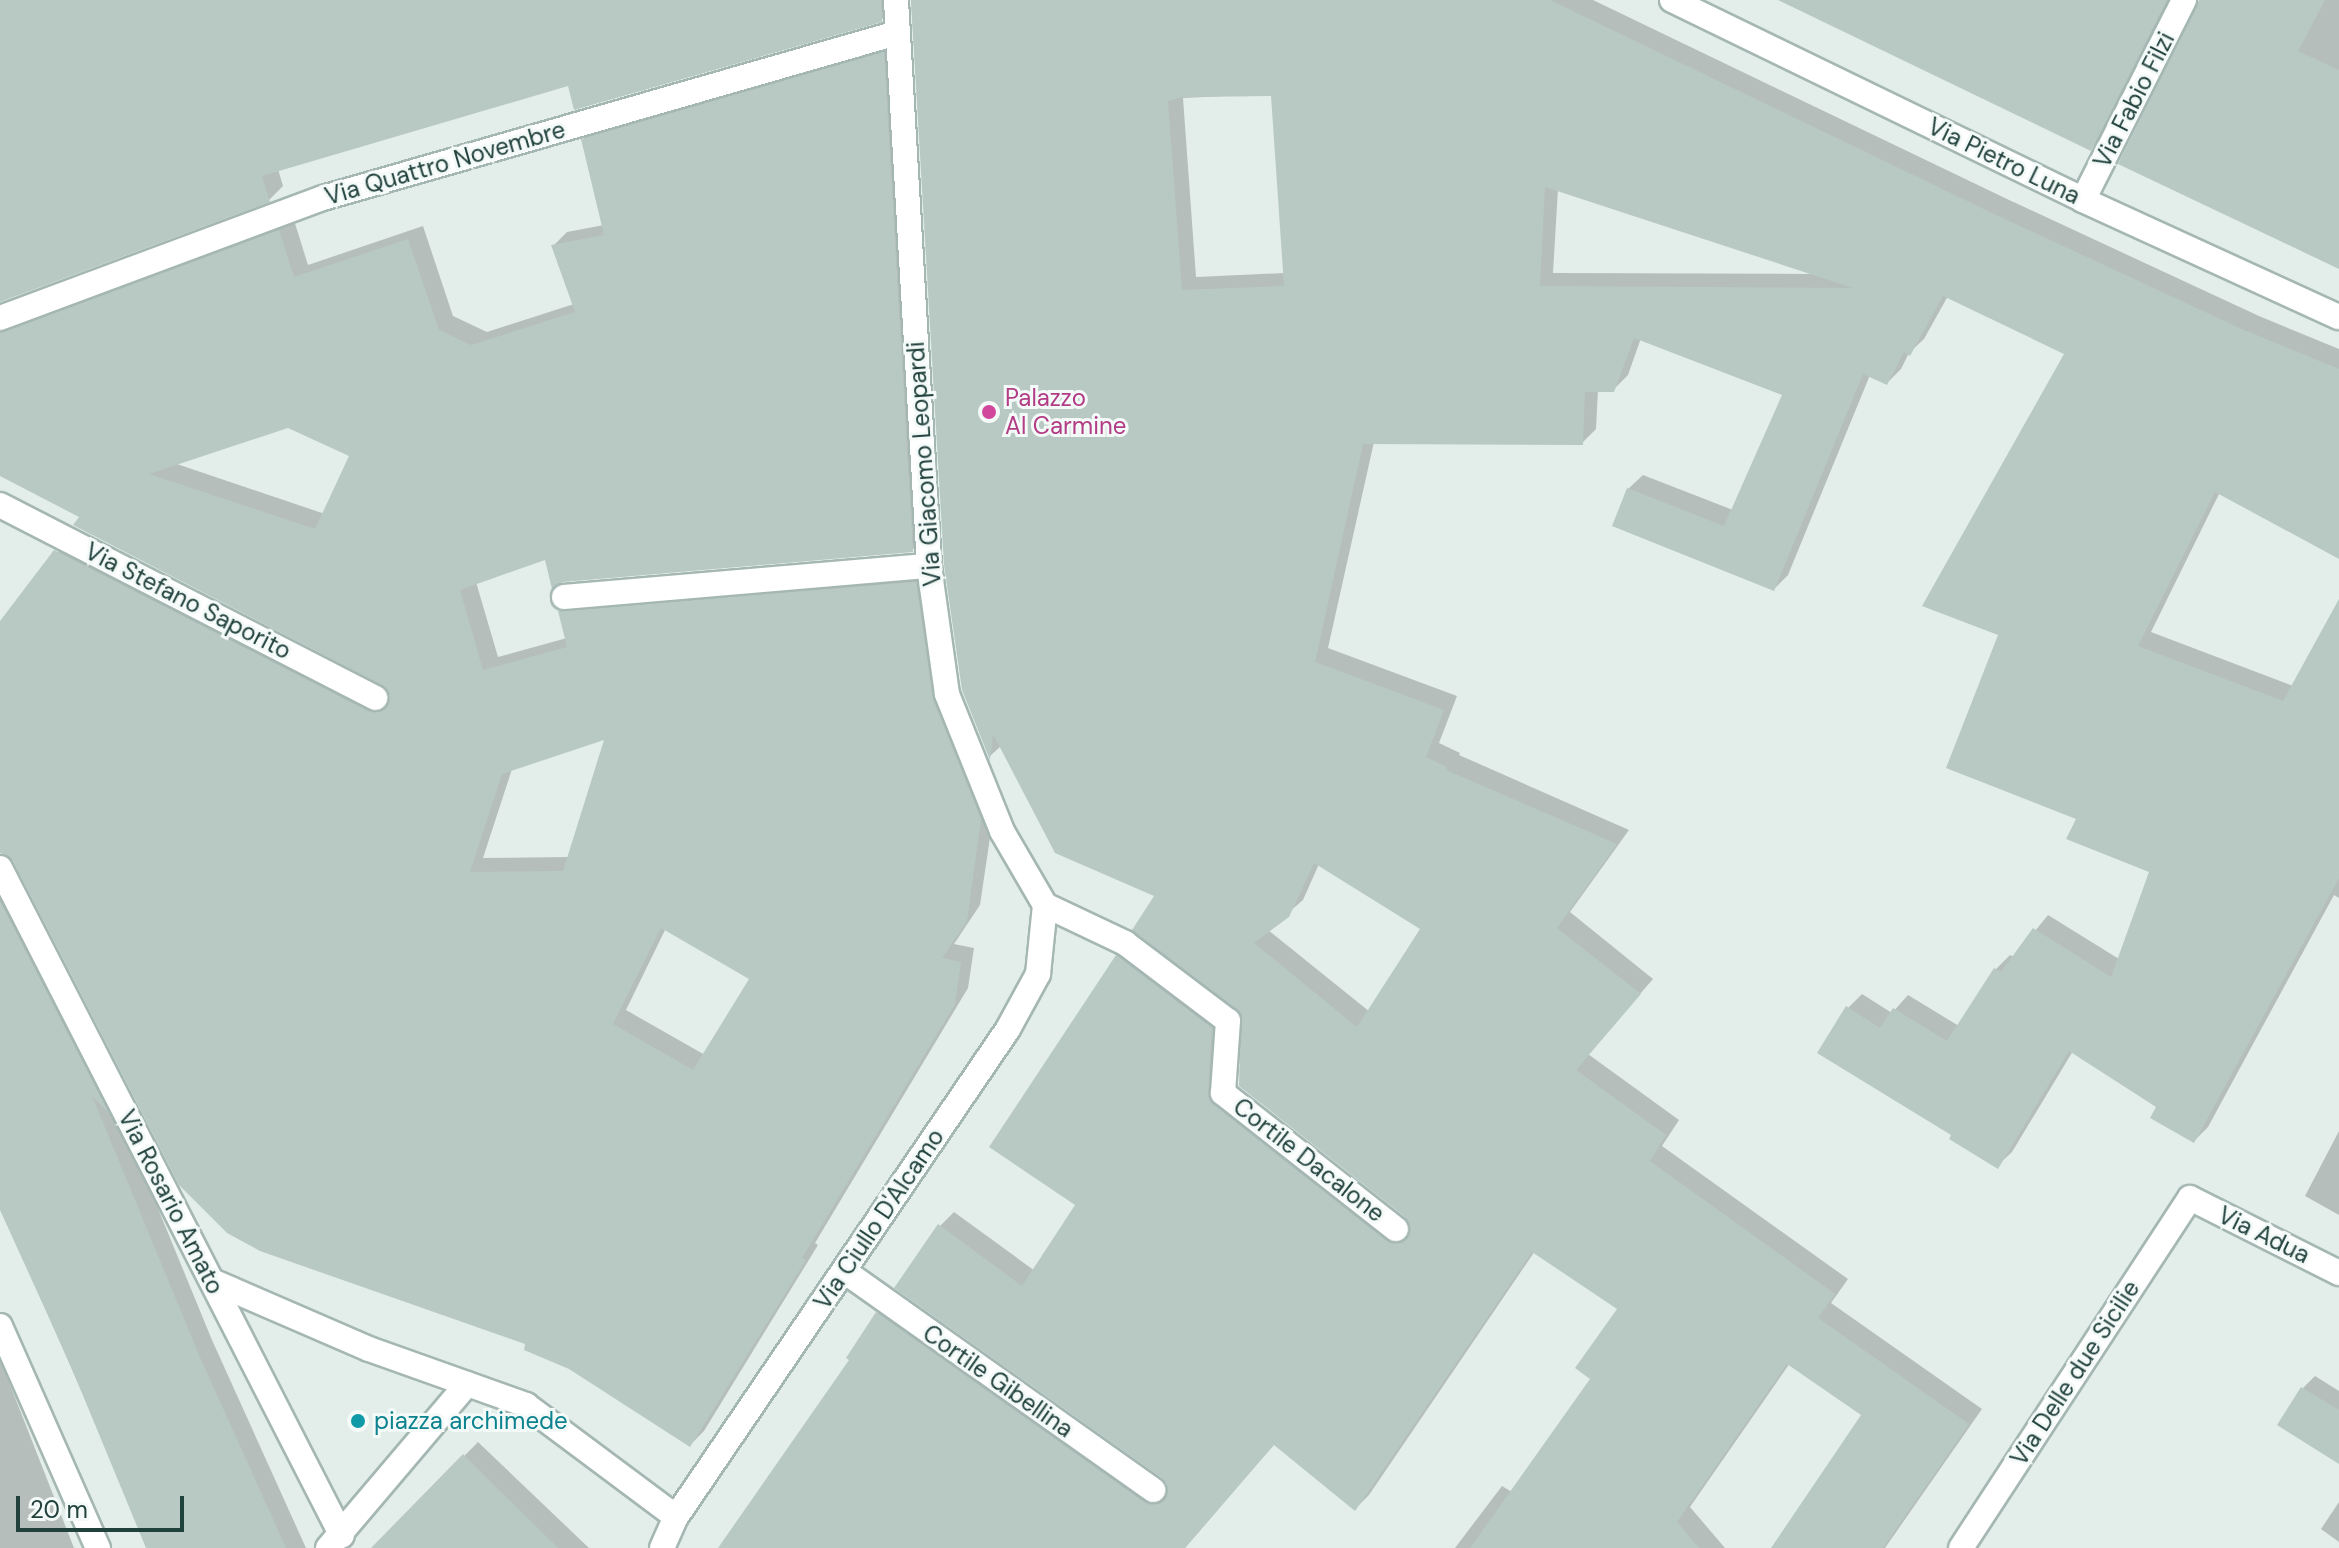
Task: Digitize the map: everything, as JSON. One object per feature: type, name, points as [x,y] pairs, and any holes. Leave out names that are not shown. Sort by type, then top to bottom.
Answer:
[{"type":"street","name":"Via Giacomo Leopardi","points":[[896,0],[929,566],[947,694],[1002,831],[1045,905]]},
{"type":"street","name":"Via Pietro Luna","points":[[1672,0],[2083,200],[2339,317]]},
{"type":"street","name":"Via Fabio Filzi","points":[[2083,200],[2184,0]]},
{"type":"street","name":"Via Quattro Novembre","points":[[0,318],[323,198],[897,33]]},
{"type":"street","name":"Via Stefano Saporito","points":[[0,505],[375,698]]},
{"type":"street","points":[[564,597],[929,566]]},
{"type":"street","name":"Via Rosario Amato","points":[[0,868],[212,1281],[335,1542]]},
{"type":"street","name":"Cortile Dacalone","points":[[1045,905],[1125,943],[1228,1021],[1223,1093],[1396,1229]]},
{"type":"street","name":"Via Ciullo D'Alcamo","points":[[662,1548],[676,1517],[1008,1029],[1038,974],[1045,905]]},
{"type":"street","name":"Via Adua","points":[[2190,1198],[2339,1273]]},
{"type":"street","name":"Via Delle due Sicilie","points":[[1961,1548],[2190,1198]]},
{"type":"street","name":"Cortile Gibellina","points":[[844,1271],[1153,1490]]},
{"type":"street","points":[[212,1281],[369,1349],[526,1405],[676,1517]]},
{"type":"street","points":[[0,1326],[98,1548]]},
{"type":"street","points":[[335,1542],[467,1384]]},
{"type":"building","points":[[0,0],[881,0],[882,22],[574,110],[568,86],[262,176],[270,202],[0,302]]},
{"type":"building","points":[[911,0],[1550,0],[1992,213],[2244,330],[2339,369],[2339,559],[2215,492],[2138,646],[2283,701],[2339,599],[2339,878],[2194,1143],[2150,1118],[2156,1107],[2069,1051],[1998,1169],[1949,1139],[1951,1135],[1817,1053],[1846,1006],[1880,1028],[1893,1008],[1947,1041],[1994,968],[2001,972],[2033,928],[2111,977],[2149,872],[2066,839],[2076,819],[1946,768],[1998,635],[1922,606],[2064,354],[1943,296],[1910,356],[1904,352],[1887,385],[1863,374],[1774,591],[1612,526],[1627,488],[1724,526],[1782,395],[1634,338],[1614,392],[1585,392],[1583,445],[1363,444],[1315,662],[1444,710],[1426,757],[1447,767],[1446,770],[1617,844],[1557,928],[1641,994],[1576,1070],[1666,1135],[1650,1161],[1835,1294],[1818,1318],[1969,1424],[1883,1548],[1771,1548],[1861,1415],[1787,1364],[1677,1522],[1699,1548],[1470,1548],[1590,1379],[1575,1368],[1617,1309],[1532,1252],[1355,1511],[1274,1445],[1185,1548],[718,1548],[849,1360],[846,1358],[876,1312],[1144,1502],[1159,1504],[1166,1498],[1167,1484],[1162,1478],[894,1288],[938,1224],[1022,1286],[1075,1205],[989,1147],[1116,955],[1212,1028],[1208,1092],[1214,1105],[1387,1241],[1402,1243],[1411,1230],[1405,1217],[1239,1086],[1241,1014],[1132,930],[1154,896],[1055,853],[993,734],[990,760],[962,690],[944,565]],"holes":[[[1271,96],[1284,286],[1182,290],[1168,101],[1183,97]],[[1545,187],[1853,288],[1540,286]],[[1314,863],[1420,929],[1357,1027],[1254,943],[1289,917]]]},
{"type":"building","points":[[1778,0],[2167,0],[2091,151]]},
{"type":"building","points":[[2199,0],[2325,0],[2298,51],[2339,70],[2339,269],[2118,164]]},
{"type":"building","points":[[884,52],[913,552],[563,582],[552,589],[545,560],[460,590],[483,670],[567,647],[558,611],[916,582],[933,699],[981,819],[967,921],[942,958],[961,962],[955,1004],[802,1258],[806,1260],[690,1447],[569,1369],[524,1350],[525,1344],[260,1251],[227,1233],[179,1185],[13,861],[0,853],[0,621],[54,550],[368,711],[384,710],[390,696],[382,685],[73,525],[79,517],[0,476],[0,333],[279,230],[294,277],[408,239],[439,330],[471,345],[575,312],[551,245],[604,235],[581,139]],"holes":[[[288,428],[349,456],[315,529],[149,474]],[[604,740],[563,871],[470,872],[502,774]],[[661,928],[749,979],[693,1070],[613,1024]]]},
{"type":"building","points":[[0,901],[109,1113],[92,1096],[199,1355],[286,1548],[146,1548],[70,1364],[0,1210]]},
{"type":"building","points":[[2301,1387],[2339,1410],[2339,1464],[2277,1425]]},
{"type":"building","points":[[463,1454],[497,1488],[558,1548],[371,1548]]},
{"type":"place","name":"Palazzo Al Carmine","points":[[989,412]]},
{"type":"place","name":"piazza archimede","points":[[358,1421]]}]
